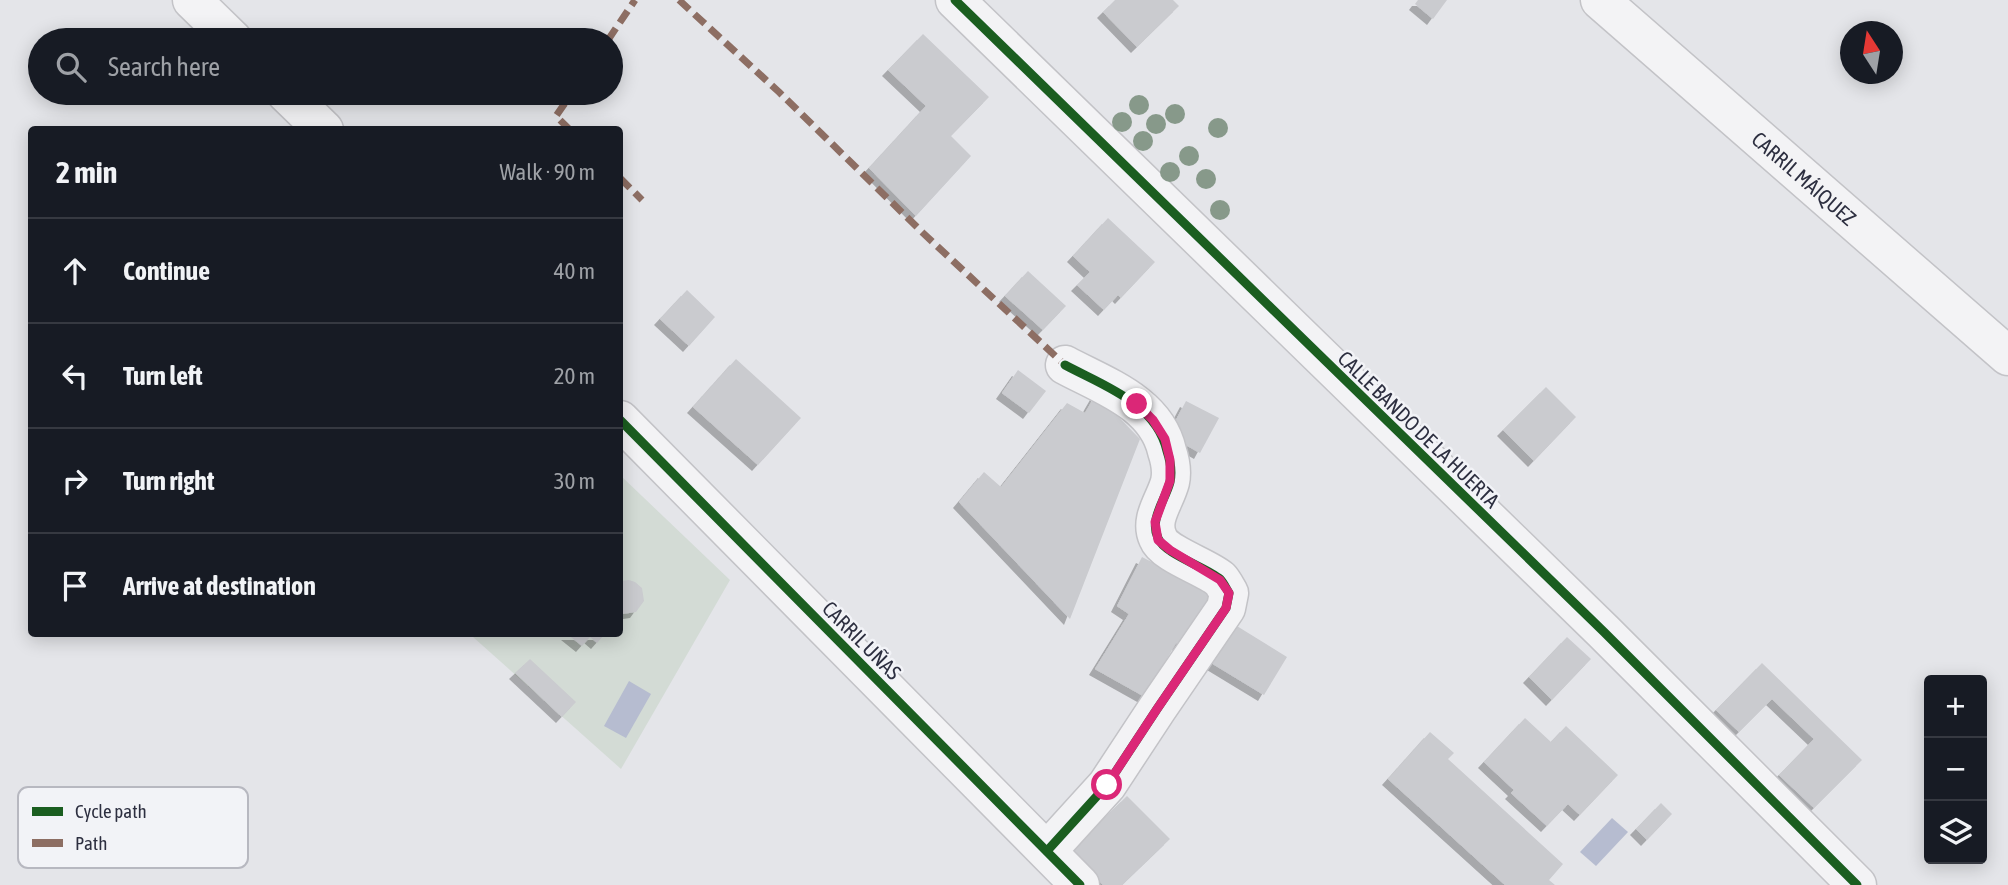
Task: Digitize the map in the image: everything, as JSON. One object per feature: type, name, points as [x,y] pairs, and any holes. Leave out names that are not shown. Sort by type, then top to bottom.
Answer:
[{"type":"street","points":[[192,0],[221,28]]},
{"type":"street","name":"CALLE BANDO DE LA HUERTA","points":[[955,0],[1604,632],[1857,885]]},
{"type":"street","name":"CARRIL MÁIQUEZ","points":[[1600,0],[2008,356]]},
{"type":"street","points":[[298,105],[320,126]]},
{"type":"street","points":[[1047,851],[1107,785],[1226,608],[1229,593],[1220,580],[1158,540],[1155,522],[1170,481],[1170,460],[1165,439],[1153,420],[1137,404],[1065,365]]},
{"type":"street","name":"CARRIL UÑAS","points":[[623,423],[1080,885]]},
{"type":"shaded area","points":[[623,478],[730,580],[621,769],[473,637],[623,637]]},
{"type":"water","points":[[629,681],[651,694],[626,738],[604,726]]},
{"type":"water","points":[[1612,818],[1628,832],[1596,866],[1580,852]]},
{"type":"building","points":[[1115,0],[1173,0],[1179,6],[1137,47],[1103,12]]},
{"type":"building","points":[[1418,0],[1447,0],[1433,19],[1415,4]]},
{"type":"building","points":[[923,34],[989,97],[951,136],[971,156],[916,216],[869,168],[926,106],[888,70]]},
{"type":"building","points":[[1108,218],[1155,262],[1121,298],[1118,295],[1104,310],[1077,285],[1090,272],[1073,256]]},
{"type":"building","points":[[1028,271],[1066,306],[1043,330],[1005,296]]},
{"type":"building","points":[[687,290],[715,317],[689,346],[660,319]]},
{"type":"building","points":[[736,359],[801,418],[758,465],[693,407]]},
{"type":"building","points":[[1018,370],[1046,391],[1029,413],[1002,393]]},
{"type":"building","points":[[1546,387],[1576,417],[1534,461],[1503,430]]},
{"type":"building","points":[[1096,394],[1140,439],[1070,619],[959,502],[984,472],[1001,487],[1067,403],[1085,413]]},
{"type":"building","points":[[1186,401],[1219,418],[1200,453],[1168,435]]},
{"type":"building","points":[[1142,557],[1212,593],[1184,647],[1176,643],[1145,697],[1095,669],[1129,614],[1117,606]]},
{"type":"building","points":[[623,581],[635,582],[642,588],[644,601],[636,612],[623,614]]},
{"type":"building","points":[[1232,623],[1287,657],[1264,695],[1208,661]]},
{"type":"building","points":[[571,637],[590,637],[582,646]]},
{"type":"building","points":[[590,637],[602,637],[597,643]]},
{"type":"building","points":[[1567,637],[1591,659],[1552,700],[1529,677]]},
{"type":"building","points":[[530,659],[576,702],[562,717],[515,673]]},
{"type":"building","points":[[1762,663],[1862,760],[1814,808],[1779,775],[1814,739],[1772,699],[1739,732],[1716,710]]},
{"type":"building","points":[[1525,718],[1551,742],[1566,726],[1618,775],[1580,815],[1568,804],[1547,826],[1511,793],[1514,790],[1484,762]]},
{"type":"building","points":[[1430,732],[1454,753],[1448,759],[1563,864],[1549,880],[1555,885],[1505,885],[1388,779]]},
{"type":"building","points":[[1127,796],[1170,839],[1122,885],[1103,885],[1070,851]]},
{"type":"building","points":[[1661,803],[1672,814],[1647,840],[1636,829]]},
{"type":"marked path","points":[[616,28],[635,0]]},
{"type":"marked path","points":[[679,0],[1065,365]]},
{"type":"marked path","points":[[564,105],[556,116],[566,126]]},
{"type":"marked path","points":[[623,181],[642,200]]},
{"type":"cycle path","points":[[955,0],[1604,632],[1857,885]]},
{"type":"cycle path","points":[[1047,851],[1107,785],[1226,608],[1229,593],[1214,574],[1177,555],[1158,538],[1155,524],[1170,482],[1171,471],[1161,434],[1152,420],[1140,408],[1112,389],[1065,365]]},
{"type":"cycle path","points":[[623,423],[1080,885]]},
{"type":"route","points":[[1107,785],[1226,608],[1229,593],[1220,580],[1158,540],[1155,522],[1170,481],[1170,460],[1165,439],[1153,420],[1137,404]]}]
